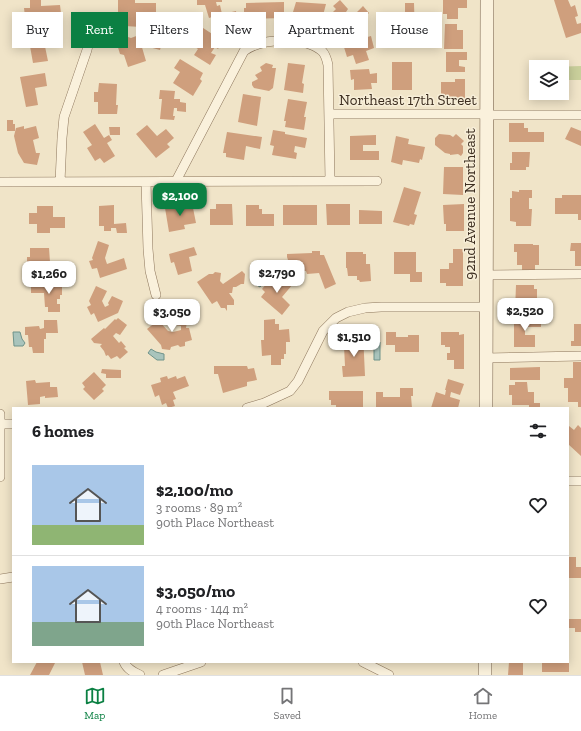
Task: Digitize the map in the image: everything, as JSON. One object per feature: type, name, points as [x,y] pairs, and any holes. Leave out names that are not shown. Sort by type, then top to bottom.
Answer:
[{"type":"main road","name":"92nd Avenue Northeast","points":[[486,407],[487,0]]},
{"type":"main road","points":[[485,663],[485,675]]},
{"type":"street","points":[[176,181],[244,52],[250,47],[281,40],[304,43],[317,48],[323,52],[327,58],[330,181]]},
{"type":"street","points":[[60,182],[64,117],[87,48]]},
{"type":"street","name":"Northeast 17th Street","points":[[329,114],[581,115]]},
{"type":"street","points":[[0,182],[377,181]]},
{"type":"street","points":[[146,182],[148,249],[150,271],[156,295]]},
{"type":"street","points":[[486,275],[581,274]]},
{"type":"street","points":[[254,407],[267,405],[290,391],[298,381],[323,330],[336,318],[348,312],[365,308],[381,307],[486,307]]},
{"type":"street","points":[[486,358],[581,356]]},
{"type":"street","points":[[0,414],[0,477]]},
{"type":"street","points":[[0,424],[12,424]]},
{"type":"street","points":[[569,481],[581,481]]},
{"type":"street","points":[[0,579],[12,577]]},
{"type":"street","points":[[125,663],[134,673],[140,675]]},
{"type":"street","points":[[163,675],[198,663]]},
{"type":"street","points":[[365,663],[389,675]]},
{"type":"green space","points":[[569,66],[581,66],[581,80],[569,80]]},
{"type":"water","points":[[263,271],[269,276],[260,287],[255,284],[255,281]]},
{"type":"water","points":[[13,332],[20,332],[25,343],[23,346],[14,346]]},
{"type":"water","points":[[374,342],[380,342],[380,360],[374,360]]},
{"type":"water","points":[[151,349],[164,354],[164,360],[157,360],[148,353]]},
{"type":"building","points":[[30,0],[41,0],[41,6],[60,5],[61,12],[24,12],[24,8],[30,8]]},
{"type":"building","points":[[118,0],[135,0],[135,3],[156,3],[156,12],[136,12],[136,27],[128,26],[128,12],[118,12]]},
{"type":"building","points":[[197,0],[222,0],[222,2],[216,2],[217,6],[220,5],[222,12],[211,12],[211,17],[209,18],[205,5],[197,5]]},
{"type":"building","points":[[340,0],[348,9],[346,12],[333,12],[336,9],[333,6]]},
{"type":"building","points":[[443,0],[467,0],[467,8],[458,8],[458,19],[447,19],[447,14],[443,14]]},
{"type":"building","points":[[554,0],[568,0],[571,7],[575,5],[578,16],[575,17],[577,24],[581,23],[581,33],[566,38]]},
{"type":"building","points":[[284,2],[284,12],[274,12],[274,18],[266,18],[266,12],[244,12],[246,3]]},
{"type":"building","points":[[296,2],[326,4],[324,12],[293,12]]},
{"type":"building","points":[[405,3],[414,3],[414,12],[405,12]]},
{"type":"building","points":[[363,6],[369,13],[368,14],[368,12],[357,12]]},
{"type":"building","points":[[445,24],[457,24],[457,30],[463,30],[463,49],[444,49]]},
{"type":"building","points":[[203,28],[211,33],[211,48],[214,48],[211,53],[216,55],[210,65],[194,55],[198,49],[196,48],[203,48]]},
{"type":"building","points":[[136,36],[136,48],[142,48],[146,61],[128,67],[124,55],[120,54],[118,48],[128,48],[128,37],[131,38]]},
{"type":"building","points":[[371,36],[374,48],[366,51],[369,60],[356,64],[353,55],[347,57],[344,48],[368,48],[368,37]]},
{"type":"building","points":[[30,48],[45,48],[48,61],[33,63]]},
{"type":"building","points":[[446,52],[467,52],[467,60],[459,60],[459,66],[465,67],[465,72],[446,72]]},
{"type":"building","points":[[180,59],[203,73],[200,79],[202,81],[193,96],[173,83],[180,72],[174,68]]},
{"type":"building","points":[[392,62],[412,62],[412,90],[392,90]]},
{"type":"building","points":[[266,63],[273,65],[272,68],[276,68],[273,88],[269,91],[254,88],[252,85],[252,82],[258,79],[255,75],[262,71],[260,67]]},
{"type":"building","points":[[288,63],[305,65],[302,83],[304,84],[303,93],[284,90]]},
{"type":"building","points":[[369,69],[370,74],[377,73],[377,83],[371,83],[372,89],[354,90],[354,79],[351,80],[350,70]]},
{"type":"building","points":[[45,73],[47,86],[35,88],[38,105],[26,107],[20,77]]},
{"type":"building","points":[[455,79],[465,79],[465,99],[441,99],[441,82],[455,82]]},
{"type":"building","points":[[99,83],[117,84],[117,114],[98,114],[98,102],[94,102],[94,92],[98,92]]},
{"type":"building","points":[[160,90],[175,91],[174,99],[180,99],[180,102],[186,103],[186,112],[177,111],[177,108],[174,108],[174,120],[160,119],[162,99],[159,99]]},
{"type":"building","points":[[243,94],[261,97],[257,126],[238,122]]},
{"type":"building","points":[[288,99],[307,102],[304,117],[306,117],[304,130],[285,127],[286,121],[284,121]]},
{"type":"building","points":[[7,120],[13,120],[13,124],[15,124],[15,131],[7,131]]},
{"type":"building","points":[[509,123],[524,123],[524,128],[528,128],[528,132],[544,132],[544,142],[509,142]]},
{"type":"building","points":[[95,124],[104,138],[109,135],[112,140],[107,143],[115,156],[104,163],[100,158],[95,161],[87,148],[92,145],[83,132]]},
{"type":"building","points":[[147,125],[157,136],[166,129],[174,138],[167,144],[170,147],[156,158],[136,134]]},
{"type":"building","points":[[24,126],[24,129],[36,126],[39,138],[33,140],[36,153],[40,153],[37,165],[24,163],[18,153],[14,136],[16,128]]},
{"type":"building","points":[[109,127],[120,127],[120,135],[110,135]]},
{"type":"building","points":[[571,127],[581,131],[581,146],[565,139]]},
{"type":"building","points":[[273,130],[307,138],[305,148],[295,146],[294,152],[297,153],[296,159],[272,155],[274,146],[270,145]]},
{"type":"building","points":[[227,132],[262,137],[260,149],[246,146],[244,160],[226,157],[226,153],[223,153]]},
{"type":"building","points":[[439,134],[450,135],[453,137],[456,134],[464,141],[461,144],[463,146],[463,153],[461,156],[458,154],[450,155],[445,153],[435,145],[435,138]]},
{"type":"building","points":[[376,135],[376,145],[363,145],[363,151],[379,151],[379,160],[350,160],[350,136]]},
{"type":"building","points":[[396,136],[409,139],[408,144],[425,147],[422,160],[420,159],[419,163],[403,160],[402,165],[391,162]]},
{"type":"building","points":[[512,152],[530,152],[529,167],[526,167],[526,170],[510,170],[510,163],[512,163]]},
{"type":"building","points":[[444,167],[463,167],[463,195],[443,194]]},
{"type":"building","points":[[404,187],[421,192],[414,214],[417,215],[414,225],[410,224],[409,226],[393,222]]},
{"type":"building","points":[[519,190],[532,190],[532,198],[529,198],[529,209],[532,209],[531,226],[516,226],[516,222],[510,221],[510,198],[512,198],[512,191],[519,192]]},
{"type":"building","points":[[562,195],[581,195],[581,220],[578,220],[578,214],[555,214],[555,198],[562,198]]},
{"type":"building","points":[[192,203],[196,223],[184,225],[185,229],[169,232],[165,208]]},
{"type":"building","points":[[216,204],[232,204],[233,225],[210,225],[210,209],[216,209]]},
{"type":"building","points":[[326,204],[350,204],[350,225],[327,225]]},
{"type":"building","points":[[464,204],[464,231],[446,231],[443,205]]},
{"type":"building","points":[[114,205],[114,224],[126,223],[127,233],[117,233],[116,228],[111,228],[111,231],[104,231],[104,226],[99,226],[99,206]]},
{"type":"building","points":[[246,205],[259,205],[259,209],[262,209],[262,214],[274,214],[274,226],[246,226]]},
{"type":"building","points":[[283,205],[317,205],[317,225],[283,225]]},
{"type":"building","points":[[37,206],[53,206],[53,217],[65,217],[65,228],[50,228],[50,233],[37,233],[37,224],[29,224],[29,213],[37,213]]},
{"type":"building","points":[[359,210],[382,211],[382,224],[359,224]]},
{"type":"building","points":[[98,241],[109,245],[105,258],[107,264],[124,258],[127,269],[100,278],[97,268],[92,269],[89,261],[93,260],[92,258]]},
{"type":"building","points":[[571,243],[581,243],[581,266],[575,266],[575,251],[570,251]]},
{"type":"building","points":[[514,244],[539,245],[539,265],[535,265],[535,270],[522,270],[522,265],[517,265],[517,252],[514,252]]},
{"type":"building","points":[[194,247],[197,255],[189,257],[192,271],[178,275],[174,262],[171,263],[169,254]]},
{"type":"building","points":[[30,248],[49,248],[50,262],[63,262],[63,272],[48,273],[48,269],[27,270],[27,257],[30,257]]},
{"type":"building","points":[[453,249],[463,249],[463,286],[446,286],[446,283],[440,283],[440,269],[449,269],[449,263],[453,263]]},
{"type":"building","points":[[312,251],[320,251],[320,255],[324,255],[336,284],[325,289],[319,273],[307,274],[306,271],[299,271],[299,266],[293,266],[293,263],[289,263],[287,254],[312,253]]},
{"type":"building","points":[[346,252],[363,252],[363,254],[366,254],[366,264],[370,264],[371,281],[360,282],[357,280],[357,276],[348,276],[346,268]]},
{"type":"building","points":[[394,252],[416,252],[416,272],[422,272],[422,282],[410,282],[410,274],[394,274]]},
{"type":"building","points":[[269,260],[278,266],[274,272],[265,266]]},
{"type":"building","points":[[242,271],[245,274],[244,284],[233,287],[232,293],[229,293],[234,300],[234,305],[227,305],[227,311],[225,308],[221,308],[217,301],[212,304],[197,282],[215,272],[221,273],[220,281],[223,284]]},
{"type":"building","points":[[282,275],[293,284],[282,297],[290,305],[282,315],[261,297],[265,292],[262,289],[268,282],[275,288],[277,285],[275,283]]},
{"type":"building","points":[[31,284],[62,284],[62,295],[60,295],[60,299],[57,299],[57,304],[60,304],[60,312],[48,312],[48,307],[45,307],[44,293],[31,293]]},
{"type":"building","points":[[516,285],[534,285],[534,289],[537,289],[537,298],[534,298],[534,302],[539,302],[539,311],[515,311]]},
{"type":"building","points":[[96,286],[107,291],[102,301],[105,307],[109,305],[108,303],[112,296],[123,301],[118,313],[98,322],[94,313],[91,315],[87,307],[91,305],[89,301]]},
{"type":"building","points":[[176,312],[188,314],[186,328],[189,328],[192,340],[185,342],[185,346],[180,347],[178,345],[171,347],[170,350],[162,349],[161,345],[147,329],[156,322],[160,322],[168,331],[173,332],[181,330],[181,326],[175,325]]},
{"type":"building","points":[[118,318],[127,325],[120,335],[116,333],[113,336],[119,343],[121,341],[126,347],[124,348],[128,352],[120,359],[117,356],[111,359],[108,355],[106,356],[100,346],[102,344],[94,343],[91,339]]},
{"type":"building","points":[[514,318],[541,318],[541,327],[525,327],[525,335],[535,335],[535,347],[514,347]]},
{"type":"building","points":[[275,319],[275,324],[279,324],[279,330],[289,329],[290,342],[286,342],[286,354],[284,354],[284,359],[281,359],[281,365],[271,365],[271,355],[262,356],[261,340],[264,340],[264,320]]},
{"type":"building","points":[[44,320],[57,320],[58,333],[46,333],[46,339],[44,339],[44,353],[33,353],[32,347],[29,347],[28,335],[25,335],[25,327],[39,326],[40,329],[44,328]]},
{"type":"building","points":[[574,324],[581,324],[581,346],[571,346],[571,341],[574,341]]},
{"type":"building","points":[[386,332],[396,332],[396,337],[419,335],[419,352],[395,352],[395,345],[386,345]]},
{"type":"building","points":[[441,332],[459,332],[459,335],[464,334],[464,369],[454,369],[454,360],[447,360],[447,353],[450,353],[450,347],[441,345]]},
{"type":"building","points":[[357,333],[363,333],[365,376],[343,377],[342,366],[345,366],[344,346],[348,346],[348,338],[357,338]]},
{"type":"building","points":[[573,362],[581,362],[581,407],[578,407],[578,402],[568,402],[568,388],[564,388],[564,378],[573,378]]},
{"type":"building","points":[[214,366],[247,366],[248,369],[254,368],[257,380],[247,382],[247,386],[223,393],[218,374],[214,374]]},
{"type":"building","points":[[540,367],[540,380],[510,380],[510,368]]},
{"type":"building","points":[[102,369],[121,370],[121,378],[106,378],[106,374],[101,373]]},
{"type":"building","points":[[94,372],[106,385],[102,389],[104,391],[94,400],[83,389],[85,387],[82,383]]},
{"type":"building","points":[[167,376],[168,379],[176,376],[177,379],[185,376],[189,386],[173,392],[176,399],[173,400],[175,406],[168,407],[166,403],[162,405],[159,395],[155,397],[151,385],[161,382],[160,378]]},
{"type":"building","points":[[448,379],[464,384],[460,395],[451,392],[450,397],[460,400],[458,407],[431,407],[436,392],[445,395]]},
{"type":"building","points":[[35,380],[36,383],[50,382],[50,387],[57,387],[58,397],[40,397],[40,404],[28,405],[26,381]]},
{"type":"building","points":[[515,382],[527,382],[528,392],[534,392],[534,403],[540,403],[540,407],[529,407],[529,405],[512,405],[512,395],[509,395],[509,385],[515,385]]},
{"type":"building","points":[[400,388],[413,388],[413,396],[411,396],[412,407],[376,407],[376,392],[383,392],[383,397],[400,397]]},
{"type":"building","points":[[329,391],[363,391],[363,407],[336,407],[336,405],[331,405],[331,400],[329,400]]},
{"type":"building","points":[[578,425],[581,428],[581,456],[569,445],[569,426],[574,430]]},
{"type":"building","points":[[569,557],[576,557],[576,567],[581,567],[581,578],[569,578]]},
{"type":"building","points":[[569,619],[581,619],[581,632],[575,632],[575,628],[569,628]]},
{"type":"building","points":[[36,663],[55,663],[49,675],[30,675]]},
{"type":"building","points":[[82,663],[100,663],[103,675],[85,675]]},
{"type":"building","points":[[509,663],[523,663],[523,675],[508,675]]},
{"type":"building","points":[[542,663],[569,663],[569,672],[542,672]]}]
